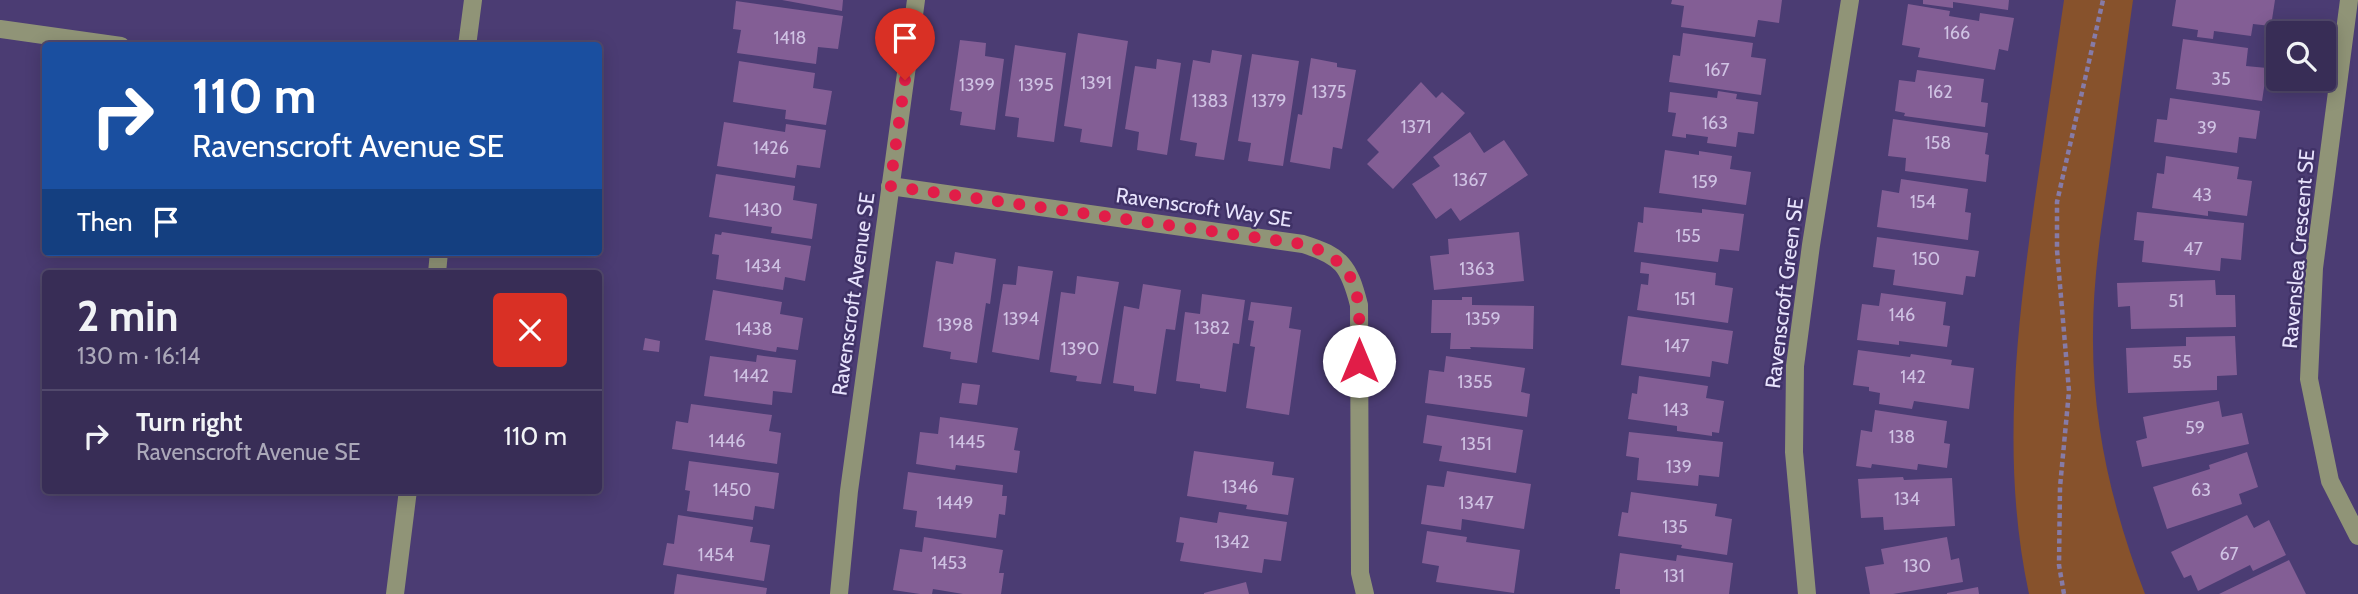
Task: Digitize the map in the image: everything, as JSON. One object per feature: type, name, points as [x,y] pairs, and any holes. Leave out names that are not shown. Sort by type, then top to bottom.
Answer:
[{"type":"street","points":[[468,42],[473,0]]},
{"type":"street","name":"Ravenscroft Avenue SE","points":[[839,594],[849,491],[916,0]]},
{"type":"street","name":"Ravenscroft Green SE","points":[[1807,594],[1794,452],[1795,366],[1811,245],[1850,0]]},
{"type":"street","name":"Ravenslea Crescent SE","points":[[2349,0],[2315,268],[2309,379],[2330,481],[2358,536]]},
{"type":"street","points":[[0,29],[93,42]]},
{"type":"street","name":"Ravenscroft Way SE","points":[[890,186],[1303,244],[1323,250],[1341,263],[1352,278],[1359,305],[1360,573],[1365,594]]},
{"type":"street","points":[[395,594],[408,494]]},
{"type":"path","points":[[2064,594],[2059,565],[2060,513],[2069,391],[2057,250],[2057,202],[2103,0]]},
{"type":"shaded area","points":[[2064,0],[2133,0],[2098,254],[2093,314],[2094,368],[2101,434],[2114,499],[2145,594],[2029,594],[2020,545],[2014,448],[2017,351],[2027,254]]},
{"type":"building","points":[[782,0],[843,0],[842,11]]},
{"type":"building","points":[[1672,0],[1782,0],[1779,23],[1758,20],[1755,37],[1681,27],[1684,6],[1671,4]]},
{"type":"building","points":[[1923,0],[2009,0],[2008,10],[1953,2],[1953,8],[1923,4]]},
{"type":"building","points":[[2176,0],[2275,0],[2272,21],[2266,21],[2266,25],[2253,24],[2251,36],[2214,31],[2213,39],[2197,37],[2198,30],[2172,26]]},
{"type":"building","points":[[736,1],[843,16],[838,49],[818,47],[816,64],[737,53],[741,30],[733,29]]},
{"type":"building","points":[[1908,4],[1950,11],[1949,16],[1979,21],[1980,13],[2014,18],[2008,51],[1999,49],[1995,70],[1918,57],[1920,48],[1902,45]]},
{"type":"building","points":[[1078,33],[1128,41],[1112,147],[1080,142],[1082,129],[1064,126]]},
{"type":"building","points":[[1683,33],[1753,43],[1751,57],[1766,59],[1761,95],[1669,82],[1673,55],[1680,56]]},
{"type":"building","points":[[2183,39],[2248,48],[2246,66],[2266,68],[2262,101],[2176,89]]},
{"type":"building","points":[[960,40],[986,43],[985,56],[1004,59],[995,130],[960,125],[962,112],[950,110]]},
{"type":"building","points":[[1015,45],[1066,53],[1054,142],[1017,137],[1019,118],[1005,116]]},
{"type":"building","points":[[1212,50],[1242,55],[1224,160],[1195,156],[1197,143],[1180,140],[1193,60],[1210,63]]},
{"type":"building","points":[[1252,54],[1299,61],[1283,166],[1248,161],[1251,143],[1238,141]]},
{"type":"building","points":[[1311,58],[1356,70],[1342,149],[1333,147],[1330,169],[1290,162],[1298,114],[1302,115]]},
{"type":"building","points":[[1157,59],[1181,63],[1167,155],[1137,150],[1139,132],[1125,129],[1135,66],[1156,69]]},
{"type":"building","points":[[739,61],[815,73],[813,88],[832,91],[826,125],[785,119],[786,110],[733,102]]},
{"type":"building","points":[[1917,70],[1984,79],[1981,102],[1988,103],[1985,127],[1904,116],[1905,113],[1895,111],[1899,80],[1915,82]]},
{"type":"building","points":[[1421,82],[1436,98],[1442,92],[1465,113],[1393,189],[1367,164],[1379,152],[1367,140]]},
{"type":"building","points":[[1718,91],[1737,94],[1736,99],[1758,102],[1754,134],[1738,132],[1736,147],[1707,143],[1708,137],[1686,134],[1686,138],[1672,136],[1676,113],[1668,112],[1670,92],[1717,98]]},
{"type":"building","points":[[2170,98],[2260,111],[2256,139],[2239,137],[2237,153],[2154,142],[2157,119],[2167,120]]},
{"type":"building","points":[[1893,119],[1988,133],[1985,154],[1989,155],[1986,182],[1905,171],[1906,158],[1888,156]]},
{"type":"building","points":[[724,122],[785,132],[786,124],[826,130],[820,168],[797,165],[795,178],[717,166]]},
{"type":"building","points":[[1470,132],[1484,153],[1504,140],[1528,175],[1460,221],[1451,208],[1436,219],[1412,184],[1440,166],[1433,157]]},
{"type":"building","points":[[1665,150],[1732,156],[1730,169],[1751,172],[1746,205],[1659,193]]},
{"type":"building","points":[[2166,156],[2239,167],[2237,179],[2252,181],[2247,216],[2208,211],[2208,216],[2152,208],[2157,173],[2164,174]]},
{"type":"building","points":[[716,174],[795,186],[793,200],[817,204],[812,239],[771,233],[772,227],[709,217]]},
{"type":"building","points":[[1901,179],[1968,189],[1965,212],[1971,213],[1968,240],[1877,227],[1882,190],[1899,193]]},
{"type":"building","points":[[1644,207],[1744,214],[1739,251],[1720,249],[1718,262],[1634,252],[1638,222],[1643,223]]},
{"type":"building","points":[[2137,212],[2244,223],[2241,260],[2221,258],[2220,271],[2142,262],[2144,241],[2134,240]]},
{"type":"building","points":[[722,232],[811,246],[805,281],[785,277],[783,290],[716,279],[719,255],[712,254],[715,234],[721,235]]},
{"type":"building","points":[[1519,232],[1524,281],[1434,290],[1430,256],[1449,254],[1448,239]]},
{"type":"building","points":[[1877,237],[1979,251],[1975,277],[1966,276],[1963,295],[1893,285],[1895,270],[1873,267]]},
{"type":"building","points":[[955,252],[996,259],[990,304],[986,303],[977,363],[950,359],[951,352],[923,347],[936,261],[953,264]]},
{"type":"building","points":[[1641,262],[1716,273],[1715,285],[1733,288],[1728,323],[1637,310],[1641,284],[1648,285],[1649,274],[1640,273]]},
{"type":"building","points":[[1018,266],[1053,271],[1039,360],[992,352],[1003,284],[1016,285]]},
{"type":"building","points":[[1077,276],[1119,282],[1101,384],[1076,381],[1077,376],[1050,372],[1061,292],[1075,294]]},
{"type":"building","points":[[2215,280],[2216,295],[2235,295],[2236,327],[2131,329],[2130,306],[2118,307],[2117,283]]},
{"type":"building","points":[[1143,284],[1181,290],[1175,330],[1166,329],[1156,394],[1134,391],[1134,386],[1113,383],[1124,306],[1139,309]]},
{"type":"building","points":[[713,290],[782,302],[780,314],[803,318],[798,350],[777,347],[776,352],[705,340]]},
{"type":"building","points":[[1881,293],[1946,302],[1943,325],[1950,326],[1947,347],[1899,341],[1899,345],[1857,340],[1862,304],[1879,306]]},
{"type":"building","points":[[1202,294],[1245,300],[1239,344],[1233,343],[1226,392],[1200,388],[1200,384],[1176,381],[1185,312],[1200,314]]},
{"type":"building","points":[[1462,297],[1472,297],[1472,305],[1534,306],[1533,349],[1450,349],[1451,333],[1431,333],[1432,300],[1462,300]]},
{"type":"building","points":[[1251,302],[1292,307],[1289,328],[1301,330],[1289,415],[1246,408],[1255,347],[1250,346],[1254,321],[1248,320]]},
{"type":"building","points":[[1628,316],[1733,331],[1728,364],[1712,361],[1710,377],[1621,365]]},
{"type":"building","points":[[2235,336],[2237,375],[2217,376],[2217,390],[2128,393],[2126,348],[2186,346],[2186,337]]},
{"type":"building","points":[[645,338],[660,341],[659,352],[643,350]]},
{"type":"building","points":[[1858,350],[1952,360],[1951,365],[1974,368],[1969,409],[1914,401],[1912,409],[1879,404],[1880,393],[1869,391],[1869,387],[1853,385]]},
{"type":"building","points":[[757,355],[796,360],[792,393],[773,391],[772,405],[704,396],[710,356],[756,362]]},
{"type":"building","points":[[1446,356],[1525,368],[1521,392],[1530,394],[1527,417],[1425,403],[1429,370],[1444,372]]},
{"type":"building","points":[[1639,376],[1708,386],[1706,398],[1724,401],[1719,433],[1712,432],[1712,436],[1677,431],[1677,426],[1628,419],[1632,393],[1637,394]]},
{"type":"building","points":[[962,383],[980,385],[977,405],[959,403]]},
{"type":"building","points":[[2219,401],[2222,417],[2242,413],[2249,444],[2142,467],[2136,441],[2147,438],[2143,417]]},
{"type":"building","points":[[691,404],[772,415],[769,431],[781,433],[777,464],[672,449],[676,421],[688,423]]},
{"type":"building","points":[[1875,410],[1947,421],[1944,443],[1950,444],[1947,468],[1918,464],[1917,470],[1872,464],[1871,468],[1856,466],[1861,430],[1872,432]]},
{"type":"building","points":[[1427,415],[1523,430],[1516,473],[1439,461],[1442,446],[1423,443]]},
{"type":"building","points":[[940,417],[1018,428],[1014,450],[1020,451],[1017,473],[956,465],[955,470],[916,464],[920,432],[938,434]]},
{"type":"building","points":[[1629,432],[1723,442],[1719,477],[1699,475],[1698,486],[1637,480],[1639,458],[1626,456]]},
{"type":"building","points":[[1194,451],[1274,462],[1272,475],[1294,478],[1288,515],[1246,509],[1247,505],[1187,496]]},
{"type":"building","points":[[2247,452],[2258,487],[2239,494],[2242,504],[2167,529],[2153,487],[2210,469],[2209,465]]},
{"type":"building","points":[[689,461],[779,473],[774,509],[755,506],[753,520],[687,511],[690,491],[685,490]]},
{"type":"building","points":[[1447,471],[1531,484],[1524,529],[1462,519],[1461,530],[1421,524],[1427,485],[1444,487]]},
{"type":"building","points":[[908,472],[1003,485],[1002,496],[1007,496],[1005,515],[999,514],[996,538],[915,527],[917,511],[903,509]]},
{"type":"building","points":[[1903,477],[1904,480],[1952,478],[1955,526],[1884,530],[1883,517],[1861,518],[1858,479]]},
{"type":"building","points":[[1631,492],[1717,504],[1715,516],[1732,519],[1727,555],[1681,548],[1682,545],[1618,536],[1622,512],[1628,513]]},
{"type":"building","points":[[1219,512],[1287,522],[1281,561],[1264,559],[1262,573],[1180,561],[1184,543],[1176,542],[1180,517],[1217,523]]},
{"type":"building","points":[[678,515],[753,527],[750,542],[770,545],[764,581],[663,565],[667,543],[674,544]]},
{"type":"building","points":[[2247,515],[2254,528],[2269,520],[2286,555],[2253,571],[2250,565],[2198,591],[2191,575],[2184,578],[2171,552]]},
{"type":"building","points":[[1427,531],[1467,537],[1466,542],[1520,550],[1514,593],[1436,582],[1439,566],[1422,563]]},
{"type":"building","points":[[924,537],[1003,550],[999,573],[1004,573],[1001,594],[963,594],[933,589],[932,594],[920,594],[893,590],[900,549],[922,552]]},
{"type":"building","points":[[1947,537],[1951,560],[1959,558],[1963,582],[1893,594],[1870,594],[1865,567],[1884,564],[1881,549]]},
{"type":"building","points":[[1620,553],[1676,561],[1677,555],[1733,563],[1729,594],[1620,594],[1620,589],[1615,589]]},
{"type":"building","points":[[2289,560],[2306,594],[2219,594]]},
{"type":"building","points":[[677,574],[767,588],[766,594],[674,594]]},
{"type":"building","points":[[1246,582],[1249,594],[1204,594],[1204,593]]},
{"type":"building","points":[[1978,587],[1979,594],[1947,594],[1947,593]]},
{"type":"route","points":[[905,80],[890,186],[1303,244],[1323,250],[1341,263],[1352,278],[1359,305],[1359,361]]}]
